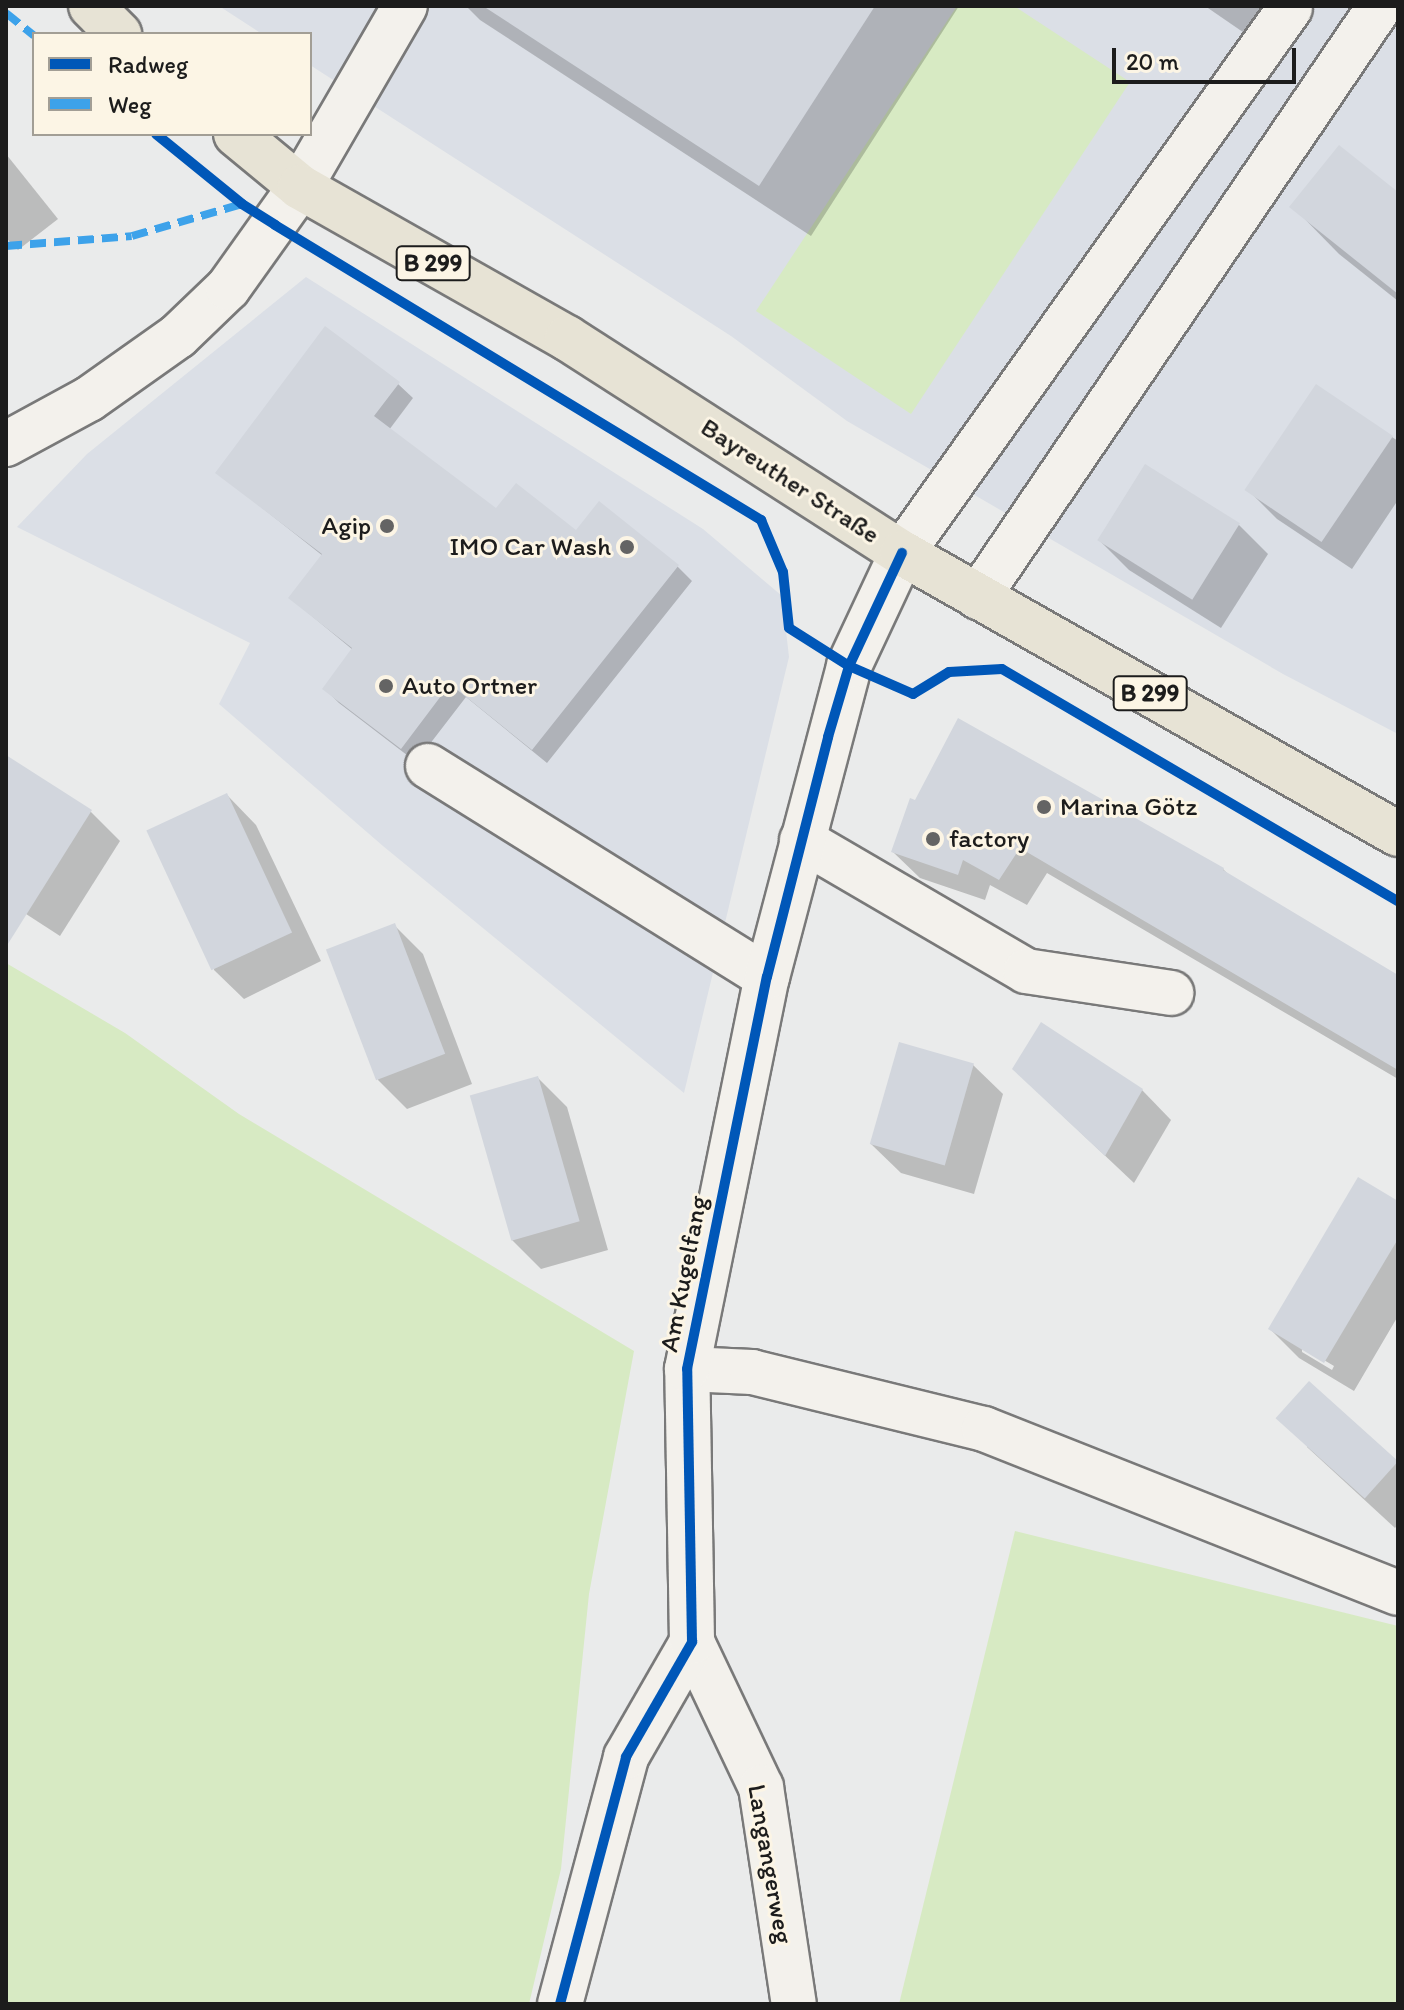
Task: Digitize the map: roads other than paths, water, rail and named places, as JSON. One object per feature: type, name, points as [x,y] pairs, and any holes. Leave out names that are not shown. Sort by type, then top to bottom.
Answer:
[{"type":"main road","points":[[91,6],[117,32]]},
{"type":"main road","name":"Bayreuther Straße","points":[[238,136],[300,187],[567,338],[902,553],[1398,834]]},
{"type":"street","points":[[6,444],[89,399],[178,336],[228,288],[300,187],[405,6]]},
{"type":"street","points":[[978,597],[1380,6]]},
{"type":"street","name":"Am Kugelfang","points":[[692,1642],[687,1369],[767,977],[849,666],[902,553],[1290,8]]},
{"type":"street","points":[[428,766],[767,977]]},
{"type":"street","points":[[802,840],[1026,971],[1171,993]]},
{"type":"street","points":[[687,1369],[752,1372],[984,1429],[1398,1593]]},
{"type":"street","points":[[560,2004],[626,1757],[692,1642]]},
{"type":"street","name":"Langangerweg","points":[[692,1642],[761,1787],[794,2004]]},
{"type":"place","name":"Agip","points":[[387,526]]},
{"type":"place","name":"IMO Car Wash","points":[[627,547]]},
{"type":"place","name":"Auto Ortner","points":[[386,686]]},
{"type":"place","name":"Marina Götz","points":[[1044,807]]},
{"type":"place","name":"factory","points":[[933,839]]}]
